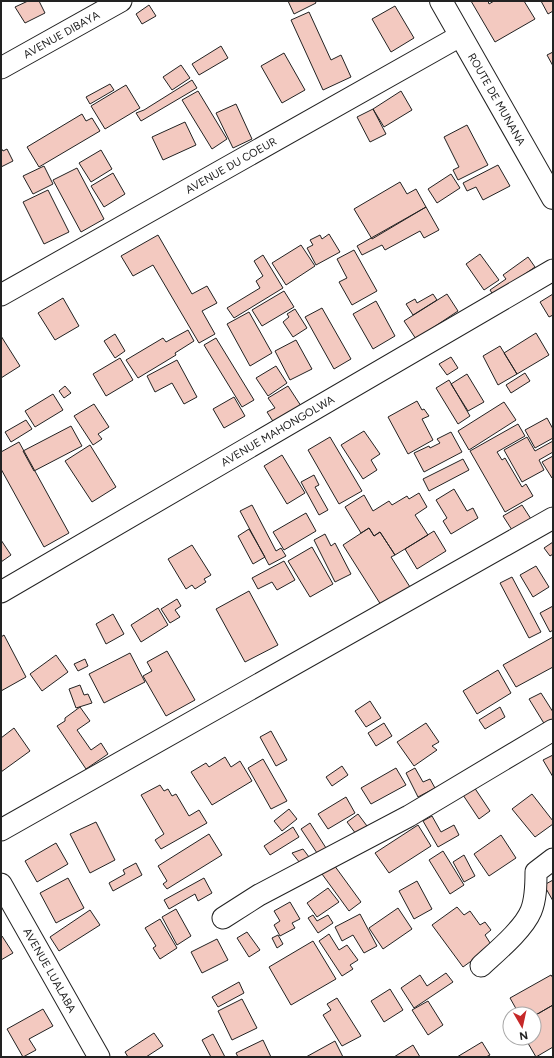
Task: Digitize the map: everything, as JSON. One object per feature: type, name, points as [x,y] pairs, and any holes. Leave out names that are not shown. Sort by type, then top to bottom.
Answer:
[{"type":"main road","name":"ROUTE DE MUNANA","points":[[442,2],[553,198]]},
{"type":"street","name":"AVENUE DIBAYA","points":[[1,68],[121,1]]},
{"type":"street","name":"AVENUE DU COEUR","points":[[1,294],[460,36]]},
{"type":"street","name":"AVENUE MAHONGOLWA","points":[[1,592],[553,270]]},
{"type":"street","points":[[1,830],[553,518]]},
{"type":"street","points":[[223,918],[259,895],[409,816],[553,730]]},
{"type":"street","points":[[481,966],[508,941],[531,912],[535,899],[536,872],[553,859]]},
{"type":"street","name":"AVENUE LUALABA","points":[[1,884],[98,1057]]},
{"type":"building","points":[[28,1],[39,1],[45,13],[25,23],[15,7]]},
{"type":"building","points":[[288,1],[315,1],[316,3],[294,14]]},
{"type":"building","points":[[471,1],[488,1],[489,4],[494,1],[524,1],[535,19],[495,42]]},
{"type":"building","points":[[541,1],[553,1],[553,11],[548,14]]},
{"type":"building","points":[[149,5],[156,16],[142,24],[136,14]]},
{"type":"building","points":[[395,6],[414,38],[391,52],[372,19]]},
{"type":"building","points":[[309,12],[331,60],[341,55],[351,77],[323,90],[291,20]]},
{"type":"building","points":[[221,46],[228,58],[199,75],[192,64]]},
{"type":"building","points":[[553,52],[553,66],[547,55]]},
{"type":"building","points":[[284,53],[305,90],[282,103],[261,66]]},
{"type":"building","points":[[181,65],[190,78],[172,90],[163,77]]},
{"type":"building","points":[[192,80],[197,88],[141,121],[136,113],[144,110]]},
{"type":"building","points":[[110,84],[114,90],[90,104],[86,97]]},
{"type":"building","points":[[126,85],[140,108],[105,129],[91,106]]},
{"type":"building","points":[[198,91],[227,139],[212,149],[182,100]]},
{"type":"building","points":[[401,91],[412,110],[384,127],[373,109]]},
{"type":"building","points":[[236,104],[252,139],[233,148],[216,113]]},
{"type":"building","points":[[373,109],[386,134],[370,142],[357,117]]},
{"type":"building","points":[[82,114],[86,121],[92,118],[100,131],[39,167],[27,147]]},
{"type":"building","points":[[185,122],[196,145],[163,160],[152,137]]},
{"type":"building","points":[[467,125],[488,165],[458,180],[453,170],[459,167],[444,137]]},
{"type":"building","points":[[1,148],[3,151],[7,149],[13,161],[1,167]]},
{"type":"building","points":[[101,150],[112,169],[91,182],[79,163]]},
{"type":"building","points":[[498,165],[510,186],[483,200],[476,187],[467,191],[463,183]]},
{"type":"building","points":[[44,166],[53,184],[33,194],[23,176]]},
{"type":"building","points":[[77,168],[104,219],[81,232],[53,180]]},
{"type":"building","points":[[113,173],[125,194],[104,207],[91,186]]},
{"type":"building","points":[[451,174],[460,188],[437,203],[428,189]]},
{"type":"building","points":[[400,182],[407,194],[416,189],[426,207],[372,239],[354,209]]},
{"type":"building","points":[[48,190],[69,232],[44,244],[23,202]]},
{"type":"building","points":[[426,207],[439,230],[424,238],[420,231],[385,250],[382,245],[362,255],[357,246]]},
{"type":"building","points":[[329,234],[340,252],[316,265],[307,248],[313,245],[310,240],[320,235],[322,239]]},
{"type":"building","points":[[158,235],[192,294],[207,286],[217,303],[202,311],[215,334],[199,343],[153,265],[133,276],[121,256]]},
{"type":"building","points":[[301,245],[315,266],[286,285],[272,263]]},
{"type":"building","points":[[354,250],[377,291],[352,305],[339,282],[347,278],[337,259]]},
{"type":"building","points":[[480,254],[499,280],[484,290],[466,264]]},
{"type":"building","points":[[263,255],[283,288],[234,318],[227,308],[260,288],[256,281],[263,276],[254,261]]},
{"type":"building","points":[[528,257],[535,267],[515,281],[496,299],[490,290],[506,279],[503,275]]},
{"type":"building","points":[[284,291],[294,307],[262,326],[252,310]]},
{"type":"building","points":[[433,294],[437,300],[413,315],[406,304],[415,299],[417,303]]},
{"type":"building","points":[[447,294],[458,311],[416,339],[404,321]]},
{"type":"building","points":[[553,294],[553,315],[549,317],[540,302]]},
{"type":"building","points":[[63,298],[79,326],[55,340],[38,313]]},
{"type":"building","points":[[376,301],[395,336],[373,349],[353,314]]},
{"type":"building","points":[[322,308],[351,359],[334,369],[305,317]]},
{"type":"building","points":[[295,309],[307,328],[293,337],[283,322],[289,317],[287,314]]},
{"type":"building","points":[[249,312],[272,353],[250,366],[227,324]]},
{"type":"building","points":[[188,330],[194,341],[175,353],[176,355],[138,378],[126,360],[163,338],[166,342]]},
{"type":"building","points":[[536,333],[549,355],[517,374],[504,353]]},
{"type":"building","points":[[115,334],[125,351],[115,358],[104,341]]},
{"type":"building","points":[[1,336],[20,366],[1,378]]},
{"type":"building","points":[[216,338],[254,400],[242,407],[204,345]]},
{"type":"building","points":[[296,340],[312,369],[290,380],[275,351]]},
{"type":"building","points":[[500,346],[517,374],[498,385],[483,356]]},
{"type":"building","points":[[451,357],[458,368],[447,375],[439,364]]},
{"type":"building","points":[[120,358],[133,380],[106,396],[93,374]]},
{"type":"building","points":[[177,360],[197,397],[184,404],[172,383],[155,392],[147,376]]},
{"type":"building","points":[[276,366],[287,383],[268,396],[256,378]]},
{"type":"building","points":[[525,373],[530,381],[511,393],[506,385]]},
{"type":"building","points":[[467,374],[484,402],[468,411],[451,384]]},
{"type":"building","points":[[449,380],[470,416],[458,424],[436,388]]},
{"type":"building","points":[[65,386],[71,393],[64,398],[59,391]]},
{"type":"building","points":[[288,386],[303,409],[276,426],[267,412],[275,408],[268,398]]},
{"type":"building","points":[[53,394],[63,410],[35,427],[25,411]]},
{"type":"building","points":[[234,397],[245,416],[224,428],[213,409]]},
{"type":"building","points":[[417,401],[422,410],[424,409],[429,416],[422,419],[433,440],[408,454],[388,417]]},
{"type":"building","points":[[504,402],[516,420],[469,450],[458,431]]},
{"type":"building","points":[[94,404],[109,427],[98,434],[102,439],[93,445],[74,416]]},
{"type":"building","points":[[547,418],[553,429],[553,438],[535,448],[525,430]]},
{"type":"building","points":[[26,420],[32,429],[11,442],[5,432]]},
{"type":"building","points":[[518,424],[525,436],[497,452],[502,460],[505,458],[522,487],[526,484],[533,496],[505,512],[470,451]]},
{"type":"building","points":[[71,426],[82,446],[34,471],[23,451]]},
{"type":"building","points":[[364,431],[380,454],[371,460],[377,470],[363,479],[341,445]]},
{"type":"building","points":[[451,432],[462,452],[424,472],[414,453],[440,443],[437,439]]},
{"type":"building","points":[[330,437],[362,491],[339,504],[308,450]]},
{"type":"building","points":[[527,437],[535,451],[553,441],[553,452],[539,460],[544,470],[522,482],[504,450]]},
{"type":"building","points":[[19,442],[69,533],[44,547],[1,469],[1,452]]},
{"type":"building","points":[[90,445],[116,487],[92,502],[65,461]]},
{"type":"building","points":[[282,455],[305,493],[287,504],[264,466]]},
{"type":"building","points":[[553,456],[553,477],[552,478],[542,462]]},
{"type":"building","points":[[463,459],[469,470],[429,491],[423,479]]},
{"type":"building","points":[[314,475],[319,485],[315,487],[328,510],[319,515],[301,482]]},
{"type":"building","points":[[454,489],[467,511],[473,508],[478,518],[451,534],[443,521],[447,518],[436,500]]},
{"type":"building","points":[[419,493],[427,507],[415,515],[428,535],[395,555],[380,532],[374,536],[369,528],[361,533],[345,507],[364,495],[373,511],[389,501],[392,505],[407,496],[409,499]]},
{"type":"building","points":[[252,505],[276,551],[281,548],[286,556],[269,565],[240,511]]},
{"type":"building","points":[[522,505],[531,519],[512,530],[503,516]]},
{"type":"building","points":[[306,513],[316,531],[284,550],[273,532]]},
{"type":"building","points":[[369,528],[374,536],[380,532],[395,555],[391,557],[410,587],[381,605],[343,545]]},
{"type":"building","points":[[249,529],[265,557],[253,564],[238,536]]},
{"type":"building","points":[[434,531],[446,551],[417,569],[405,549]]},
{"type":"building","points":[[325,534],[331,546],[335,543],[351,574],[335,582],[314,540]]},
{"type":"building","points":[[1,540],[11,555],[1,562]]},
{"type":"building","points":[[553,542],[553,554],[550,556],[544,548]]},
{"type":"building","points":[[192,545],[211,575],[204,579],[206,582],[195,589],[192,585],[186,589],[168,559]]},
{"type":"building","points":[[312,547],[333,584],[310,597],[288,561]]},
{"type":"building","points":[[284,561],[295,580],[277,590],[272,582],[258,589],[252,578]]},
{"type":"building","points":[[536,566],[549,587],[533,597],[520,575]]},
{"type":"building","points":[[512,577],[541,632],[529,638],[500,583]]},
{"type":"building","points":[[249,591],[278,645],[245,662],[216,609]]},
{"type":"building","points":[[177,599],[181,606],[175,610],[180,617],[170,623],[161,609]]},
{"type":"building","points":[[553,606],[553,630],[550,632],[540,613]]},
{"type":"building","points":[[158,608],[168,625],[141,642],[131,625]]},
{"type":"building","points":[[113,614],[124,634],[106,644],[96,624]]},
{"type":"building","points":[[4,635],[26,677],[1,691],[1,637]]},
{"type":"building","points":[[553,637],[553,667],[516,687],[503,665]]},
{"type":"building","points":[[167,651],[195,700],[166,716],[143,676],[152,671],[147,662]]},
{"type":"building","points":[[130,653],[145,682],[104,703],[89,674]]},
{"type":"building","points":[[56,655],[68,672],[42,691],[30,674]]},
{"type":"building","points":[[85,659],[88,666],[78,671],[74,664]]},
{"type":"building","points":[[498,670],[511,693],[477,714],[463,691]]},
{"type":"building","points":[[80,685],[84,695],[88,694],[92,703],[76,708],[69,689]]},
{"type":"building","points":[[541,693],[553,712],[553,721],[545,725],[529,699]]},
{"type":"building","points":[[370,701],[381,718],[366,727],[355,711]]},
{"type":"building","points":[[80,707],[90,721],[77,730],[91,750],[101,743],[108,754],[86,769],[57,726],[65,721],[65,718]]},
{"type":"building","points":[[500,707],[505,717],[485,729],[479,720]]},
{"type":"building","points":[[384,723],[392,736],[376,746],[368,733]]},
{"type":"building","points":[[426,723],[439,742],[432,746],[437,750],[414,766],[397,742]]},
{"type":"building","points":[[14,728],[30,751],[1,772],[1,738]]},
{"type":"building","points":[[271,731],[287,760],[276,766],[260,737]]},
{"type":"building","points":[[553,755],[553,777],[543,760]]},
{"type":"building","points":[[225,757],[231,767],[240,761],[252,781],[212,805],[191,772],[206,763],[209,767]]},
{"type":"building","points":[[263,759],[287,801],[271,809],[248,768]]},
{"type":"building","points":[[342,766],[348,775],[332,786],[326,777]]},
{"type":"building","points":[[396,768],[406,785],[371,804],[361,788]]},
{"type":"building","points":[[415,768],[423,782],[430,779],[435,788],[418,797],[406,773]]},
{"type":"building","points":[[160,785],[164,791],[168,789],[172,796],[176,794],[189,816],[199,810],[207,823],[161,849],[155,840],[164,834],[141,795]]},
{"type":"building","points":[[474,787],[490,811],[479,819],[463,795]]},
{"type":"building","points":[[532,794],[553,821],[553,824],[535,837],[512,809]]},
{"type":"building","points":[[346,797],[355,813],[328,829],[318,814]]},
{"type":"building","points":[[289,809],[297,819],[282,831],[274,821]]},
{"type":"building","points":[[358,814],[367,826],[356,834],[347,822]]},
{"type":"building","points":[[432,816],[441,832],[454,825],[459,835],[438,847],[423,821]]},
{"type":"building","points":[[96,822],[115,860],[90,873],[70,834]]},
{"type":"building","points":[[310,823],[326,848],[317,853],[301,829]]},
{"type":"building","points":[[418,825],[431,846],[389,873],[375,853]]},
{"type":"building","points":[[293,827],[299,837],[270,855],[264,846]]},
{"type":"building","points":[[209,834],[222,855],[167,889],[163,884],[167,881],[158,866]]},
{"type":"building","points":[[501,835],[516,858],[489,876],[474,854]]},
{"type":"building","points":[[56,843],[68,864],[37,882],[25,861]]},
{"type":"building","points":[[303,849],[309,857],[300,863],[292,853]]},
{"type":"building","points":[[443,851],[464,885],[450,894],[429,860]]},
{"type":"building","points":[[464,855],[475,876],[464,882],[453,862]]},
{"type":"building","points":[[136,863],[142,875],[113,891],[109,883],[125,874],[123,870]]},
{"type":"building","points":[[334,865],[361,902],[349,911],[322,874]]},
{"type":"building","points":[[68,878],[84,908],[56,923],[40,893]]},
{"type":"building","points":[[204,878],[212,893],[198,901],[195,894],[169,909],[164,900]]},
{"type":"building","points":[[553,880],[553,901],[544,885]]},
{"type":"building","points":[[417,881],[432,909],[414,919],[399,891]]},
{"type":"building","points":[[328,888],[339,902],[317,917],[307,903]]},
{"type":"building","points":[[290,902],[300,919],[292,923],[295,928],[280,936],[274,925],[280,921],[274,911]]},
{"type":"building","points":[[457,907],[464,915],[470,911],[480,925],[485,922],[491,930],[485,935],[492,946],[463,967],[432,925]]},
{"type":"building","points":[[398,908],[412,929],[383,949],[369,928]]},
{"type":"building","points":[[176,909],[191,936],[177,945],[162,917]]},
{"type":"building","points":[[90,910],[100,925],[59,951],[50,937]]},
{"type":"building","points":[[360,914],[377,946],[364,953],[353,935],[342,941],[335,927]]},
{"type":"building","points":[[313,915],[317,921],[328,915],[333,923],[318,933],[308,918]]},
{"type":"building","points":[[160,919],[177,948],[160,959],[153,948],[156,946],[145,928]]},
{"type":"building","points":[[247,932],[260,950],[249,957],[237,938]]},
{"type":"building","points":[[329,934],[339,950],[347,945],[358,960],[350,965],[353,969],[342,976],[319,941]]},
{"type":"building","points":[[278,935],[283,944],[277,948],[272,938]]},
{"type":"building","points":[[2,936],[13,953],[1,960],[1,937]]},
{"type":"building","points":[[217,939],[228,960],[202,973],[191,952]]},
{"type":"building","points":[[313,941],[336,979],[291,1005],[269,967]]},
{"type":"building","points":[[446,973],[453,982],[414,1008],[401,988],[420,975],[427,986]]},
{"type":"building","points":[[551,975],[553,978],[553,1005],[542,1011],[542,1006],[514,1006],[510,998]]},
{"type":"building","points":[[239,982],[244,993],[218,1007],[212,997]]},
{"type":"building","points":[[390,989],[403,1010],[384,1022],[371,1001]]},
{"type":"building","points":[[337,998],[361,1036],[342,1046],[323,1015],[331,1010],[327,1004]]},
{"type":"building","points":[[242,999],[257,1028],[232,1040],[218,1011]]},
{"type":"building","points":[[428,1001],[443,1025],[428,1035],[412,1010]]},
{"type":"building","points":[[553,1005],[553,1047],[536,1057],[530,1046],[542,1046],[542,1011]]},
{"type":"building","points":[[43,1009],[53,1026],[29,1039],[36,1050],[23,1057],[7,1029]]},
{"type":"building","points":[[154,1033],[163,1046],[146,1057],[128,1057],[125,1052]]},
{"type":"building","points":[[213,1034],[225,1057],[211,1057],[202,1040]]},
{"type":"building","points":[[263,1040],[271,1057],[238,1057],[236,1053]]},
{"type":"building","points":[[335,1041],[343,1057],[306,1057]]},
{"type":"building","points":[[482,1042],[490,1055],[486,1057],[457,1057]]},
{"type":"building","points":[[413,1045],[420,1057],[394,1057]]}]
